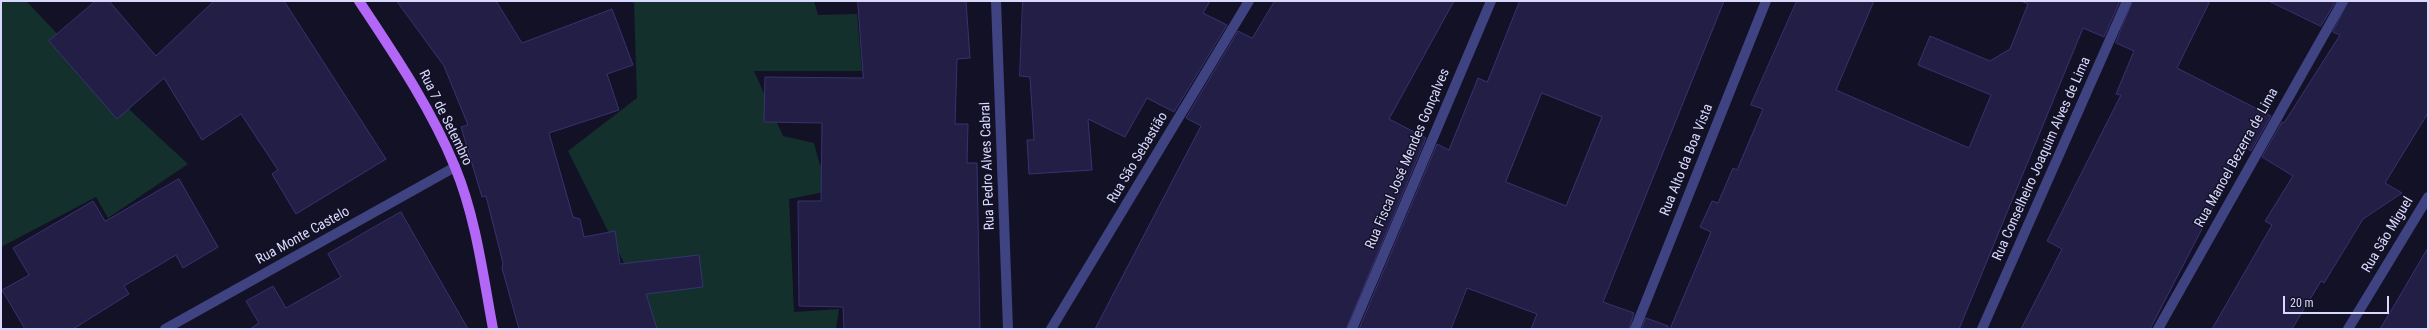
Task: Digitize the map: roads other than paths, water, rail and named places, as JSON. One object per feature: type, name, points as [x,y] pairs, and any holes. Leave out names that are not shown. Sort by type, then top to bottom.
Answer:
[{"type":"main road","name":"Rua 7 de Setembro","points":[[359,1],[409,76],[455,167],[475,230],[493,329]]},
{"type":"street","name":"Rua Pedro Alves Cabral","points":[[996,1],[1008,329]]},
{"type":"street","name":"Rua São Sebastião","points":[[1051,329],[1249,1]]},
{"type":"street","name":"Rua Fiscal José Mendes Gonçalves","points":[[1352,329],[1491,1]]},
{"type":"street","name":"Rua Alto da Boa Vista","points":[[1635,329],[1766,1]]},
{"type":"street","name":"Rua Conselheiro Joaquim Alves de Lima","points":[[1982,329],[2127,1]]},
{"type":"street","name":"Rua Manoel Bezerra de Lima","points":[[2158,329],[2342,1]]},
{"type":"street","name":"Rua Monte Castelo","points":[[165,329],[455,167]]},
{"type":"street","name":"Rua São Miguel","points":[[2348,329],[2428,197]]}]
